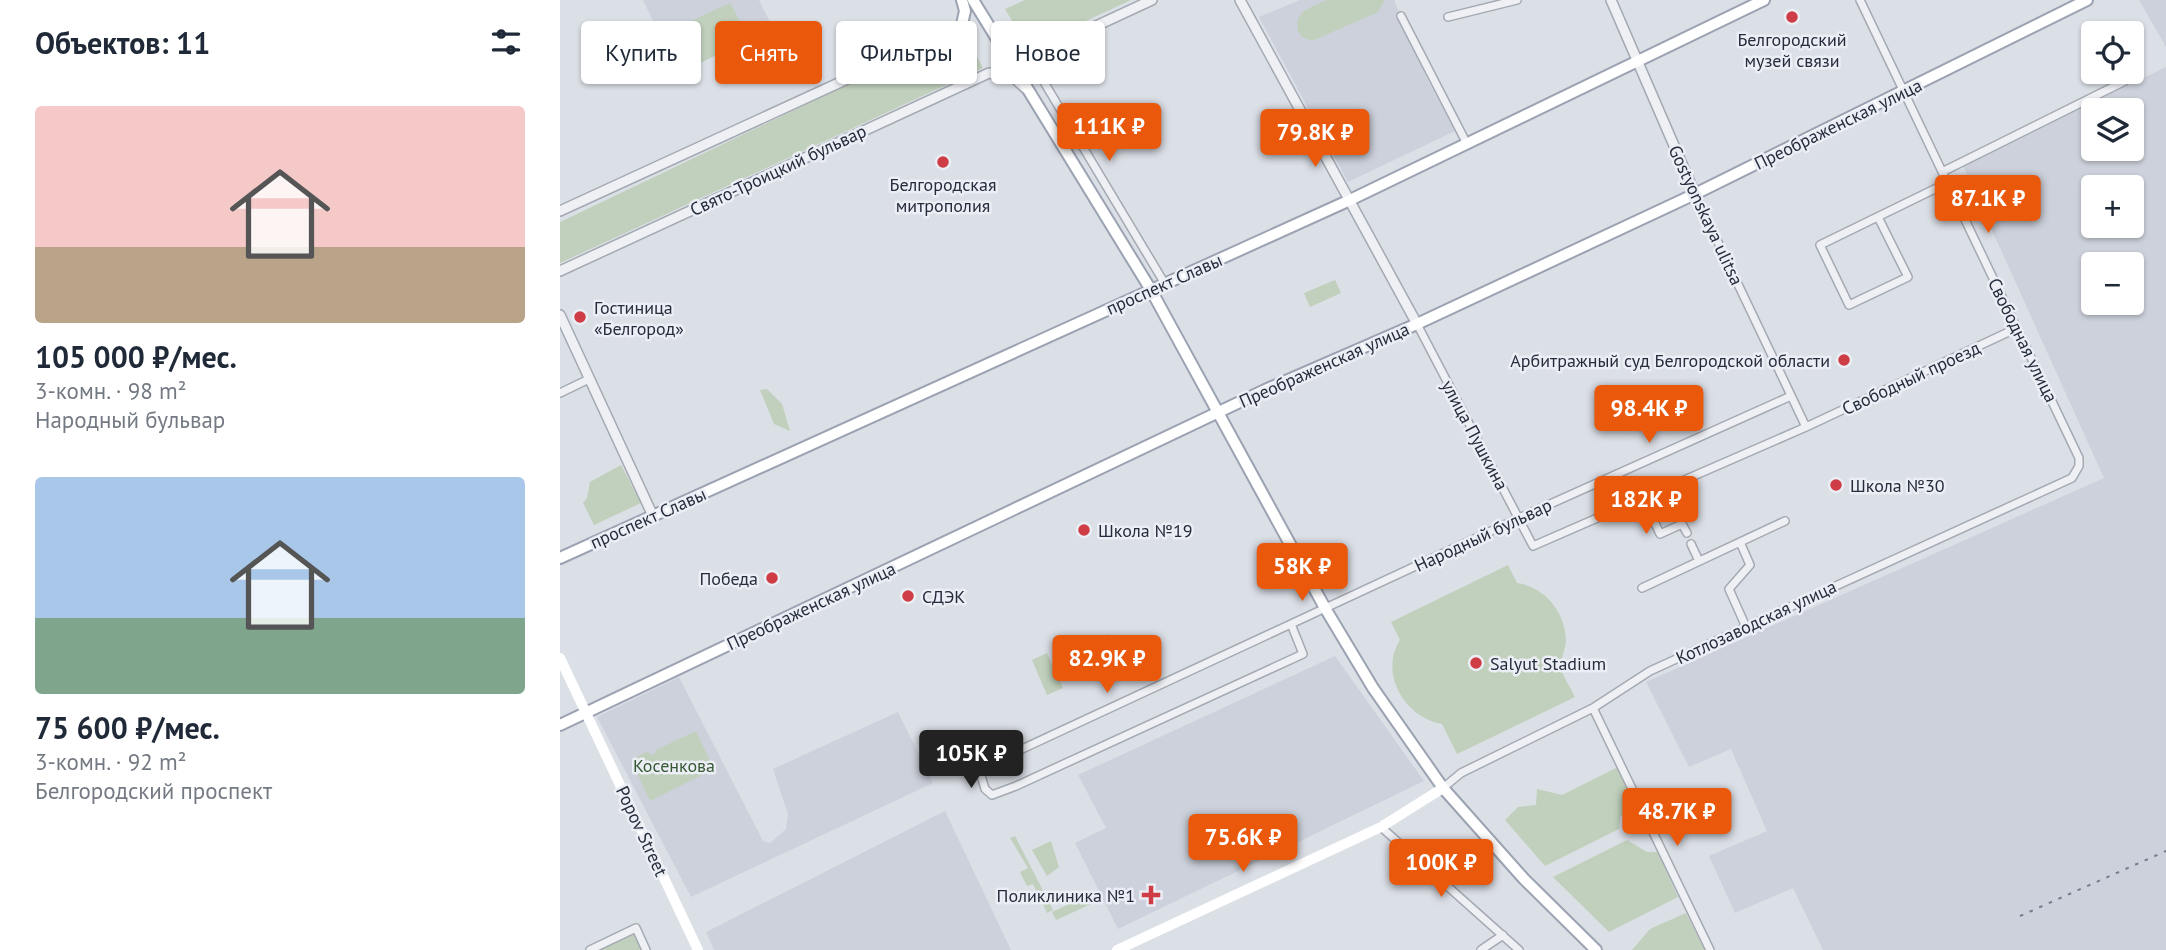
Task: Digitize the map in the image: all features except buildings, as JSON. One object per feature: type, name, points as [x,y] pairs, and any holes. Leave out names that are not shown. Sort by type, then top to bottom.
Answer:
[{"type":"main road","points":[[962,0],[965,11],[963,21]]},
{"type":"main road","points":[[973,0],[991,30]]},
{"type":"main road","name":"проспект Славы","points":[[560,558],[1350,200],[1764,0]]},
{"type":"main road","name":"Преображенская улица","points":[[560,725],[1298,375],[1417,324],[1695,194],[2087,0]]},
{"type":"main road","points":[[1024,84],[1151,290],[1325,608],[1373,688],[1445,790],[1524,879],[1596,950]]},
{"type":"main road","name":"Popov Street","points":[[560,658],[698,950]]},
{"type":"main road","points":[[1117,950],[1381,827],[1445,790]]},
{"type":"street","points":[[1105,22],[1152,0]]},
{"type":"street","points":[[1240,0],[1417,324]]},
{"type":"street","points":[[1448,17],[1517,0]]},
{"type":"street","name":"Gostyonskaya ulitsa","points":[[1611,0],[1695,194],[1806,427]]},
{"type":"street","name":"Свободная улица","points":[[1860,0],[2079,458],[2077,472]]},
{"type":"street","points":[[1401,16],[1467,144]]},
{"type":"street","name":"Свято-Троицкий бульвар","points":[[560,271],[989,73],[1013,78],[1028,90]]},
{"type":"street","points":[[560,211],[836,84]]},
{"type":"street","points":[[1045,84],[1165,284]]},
{"type":"street","points":[[1942,172],[2118,84]]},
{"type":"street","points":[[1878,217],[1908,277],[1849,305],[1820,245],[1947,183]]},
{"type":"street","points":[[560,315],[653,516]]},
{"type":"street","name":"улица Пушкина","points":[[1417,324],[1533,546]]},
{"type":"street","name":"Свободный проезд","points":[[1806,427],[2017,328]]},
{"type":"street","points":[[560,393],[589,379]]},
{"type":"street","name":"Народный бульвар","points":[[1291,624],[1303,654],[992,795],[985,789],[979,769],[1325,608],[1791,396]]},
{"type":"street","name":"Народный бульвар","points":[[1533,546],[1806,427]]},
{"type":"street","name":"Котлозаводская улица","points":[[1445,790],[1472,768],[1593,708],[1650,671],[2072,478],[2077,472]]},
{"type":"street","points":[[1643,497],[1660,534],[1682,524],[1687,533]]},
{"type":"street","points":[[1642,588],[1786,521]]},
{"type":"street","points":[[1740,542],[1750,565],[1729,589],[1746,627]]},
{"type":"street","points":[[1691,544],[1699,561]]},
{"type":"street","points":[[1593,708],[1710,950]]},
{"type":"street","points":[[1381,827],[1519,950]]},
{"type":"street","points":[[590,950],[636,928],[646,950]]},
{"type":"street","points":[[1481,950],[1503,935]]},
{"type":"shaded area","points":[[643,0],[759,0],[770,21],[715,21],[715,56],[701,62],[701,21],[653,21]]},
{"type":"shaded area","points":[[1300,0],[1394,0],[1426,77],[1455,131],[1348,182],[1259,17]]},
{"type":"shaded area","points":[[2139,0],[2166,0],[2166,47]]},
{"type":"shaded area","points":[[2166,67],[2166,950],[1823,950],[1793,888],[1735,913],[1709,856],[1767,831],[1731,749],[1689,767],[1646,682],[2104,478],[1963,166],[2081,108],[2081,161],[2144,161],[2144,98],[2102,98],[2131,84],[2144,84],[2144,78]]},
{"type":"shaded area","points":[[1335,656],[1424,781],[1118,929],[1075,843],[1106,828],[1078,775]]},
{"type":"shaded area","points":[[679,677],[763,841],[770,843],[786,829],[788,814],[773,769],[898,712],[933,783],[691,897],[597,717]]},
{"type":"shaded area","points":[[945,811],[1011,950],[714,950],[706,932]]},
{"type":"green space","points":[[1025,0],[1131,0],[1086,21],[1012,21],[1005,9]]},
{"type":"green space","points":[[1327,0],[1384,1],[1378,12],[1312,41],[1302,37],[1297,24],[1301,14]]},
{"type":"green space","points":[[730,3],[740,21],[715,21],[715,56],[701,63],[701,21],[691,21]]},
{"type":"green space","points":[[977,56],[983,68],[977,71]]},
{"type":"green space","points":[[849,84],[948,84],[560,263],[560,222]]},
{"type":"green space","points":[[1335,280],[1341,293],[1310,307],[1304,293]]},
{"type":"green space","points":[[767,389],[782,404],[790,431],[774,424],[760,390]]},
{"type":"green space","points":[[621,465],[641,503],[594,525],[583,503],[587,498],[590,482]]},
{"type":"green space","name":"Salyut Stadium","points":[[1508,565],[1517,583],[1527,585],[1545,595],[1562,620],[1566,640],[1561,667],[1575,697],[1457,754],[1442,724],[1416,713],[1399,692],[1392,666],[1400,640],[1391,622]]},
{"type":"green space","points":[[1109,634],[1117,653],[1101,660],[1093,641]]},
{"type":"green space","points":[[1047,653],[1063,688],[1047,695],[1032,660]]},
{"type":"green space","name":"Косенкова","points":[[696,731],[714,769],[650,801],[631,760],[646,752],[654,755],[656,750]]},
{"type":"green space","points":[[1618,767],[1633,798],[1620,818],[1619,829],[1545,866],[1505,820],[1518,807],[1536,805],[1537,789],[1562,795]]},
{"type":"green space","points":[[1015,836],[1053,910],[1047,913],[1033,884],[1027,886],[1020,872],[1028,868],[1010,838]]},
{"type":"green space","points":[[1627,840],[1647,852],[1658,852],[1678,897],[1609,932],[1553,877]]},
{"type":"green space","points":[[1051,841],[1059,867],[1047,876],[1032,850]]},
{"type":"green space","points":[[1087,896],[1091,904],[1056,920],[1052,912]]},
{"type":"green space","points":[[1686,913],[1705,950],[1632,950],[1650,929]]},
{"type":"green space","points":[[636,929],[646,950],[591,950]]},
{"type":"railway","points":[[2020,916],[2166,851]]},
{"type":"place","name":"Белгородский музей связи","points":[[1792,17]]},
{"type":"place","name":"Белгородская митрополия","points":[[943,162]]},
{"type":"place","name":"Гостиница «Белгород»","points":[[580,317]]},
{"type":"place","name":"Арбитражный суд Белгородской области","points":[[1844,360]]},
{"type":"place","name":"Школа №30","points":[[1836,485]]},
{"type":"place","name":"Школа №19","points":[[1084,530]]},
{"type":"place","name":"Победа","points":[[772,578]]},
{"type":"place","name":"СДЭК","points":[[908,596]]},
{"type":"place","name":"Salyut Stadium","points":[[1476,663]]},
{"type":"place","name":"Поликлиника №1","points":[[1151,895]]}]
